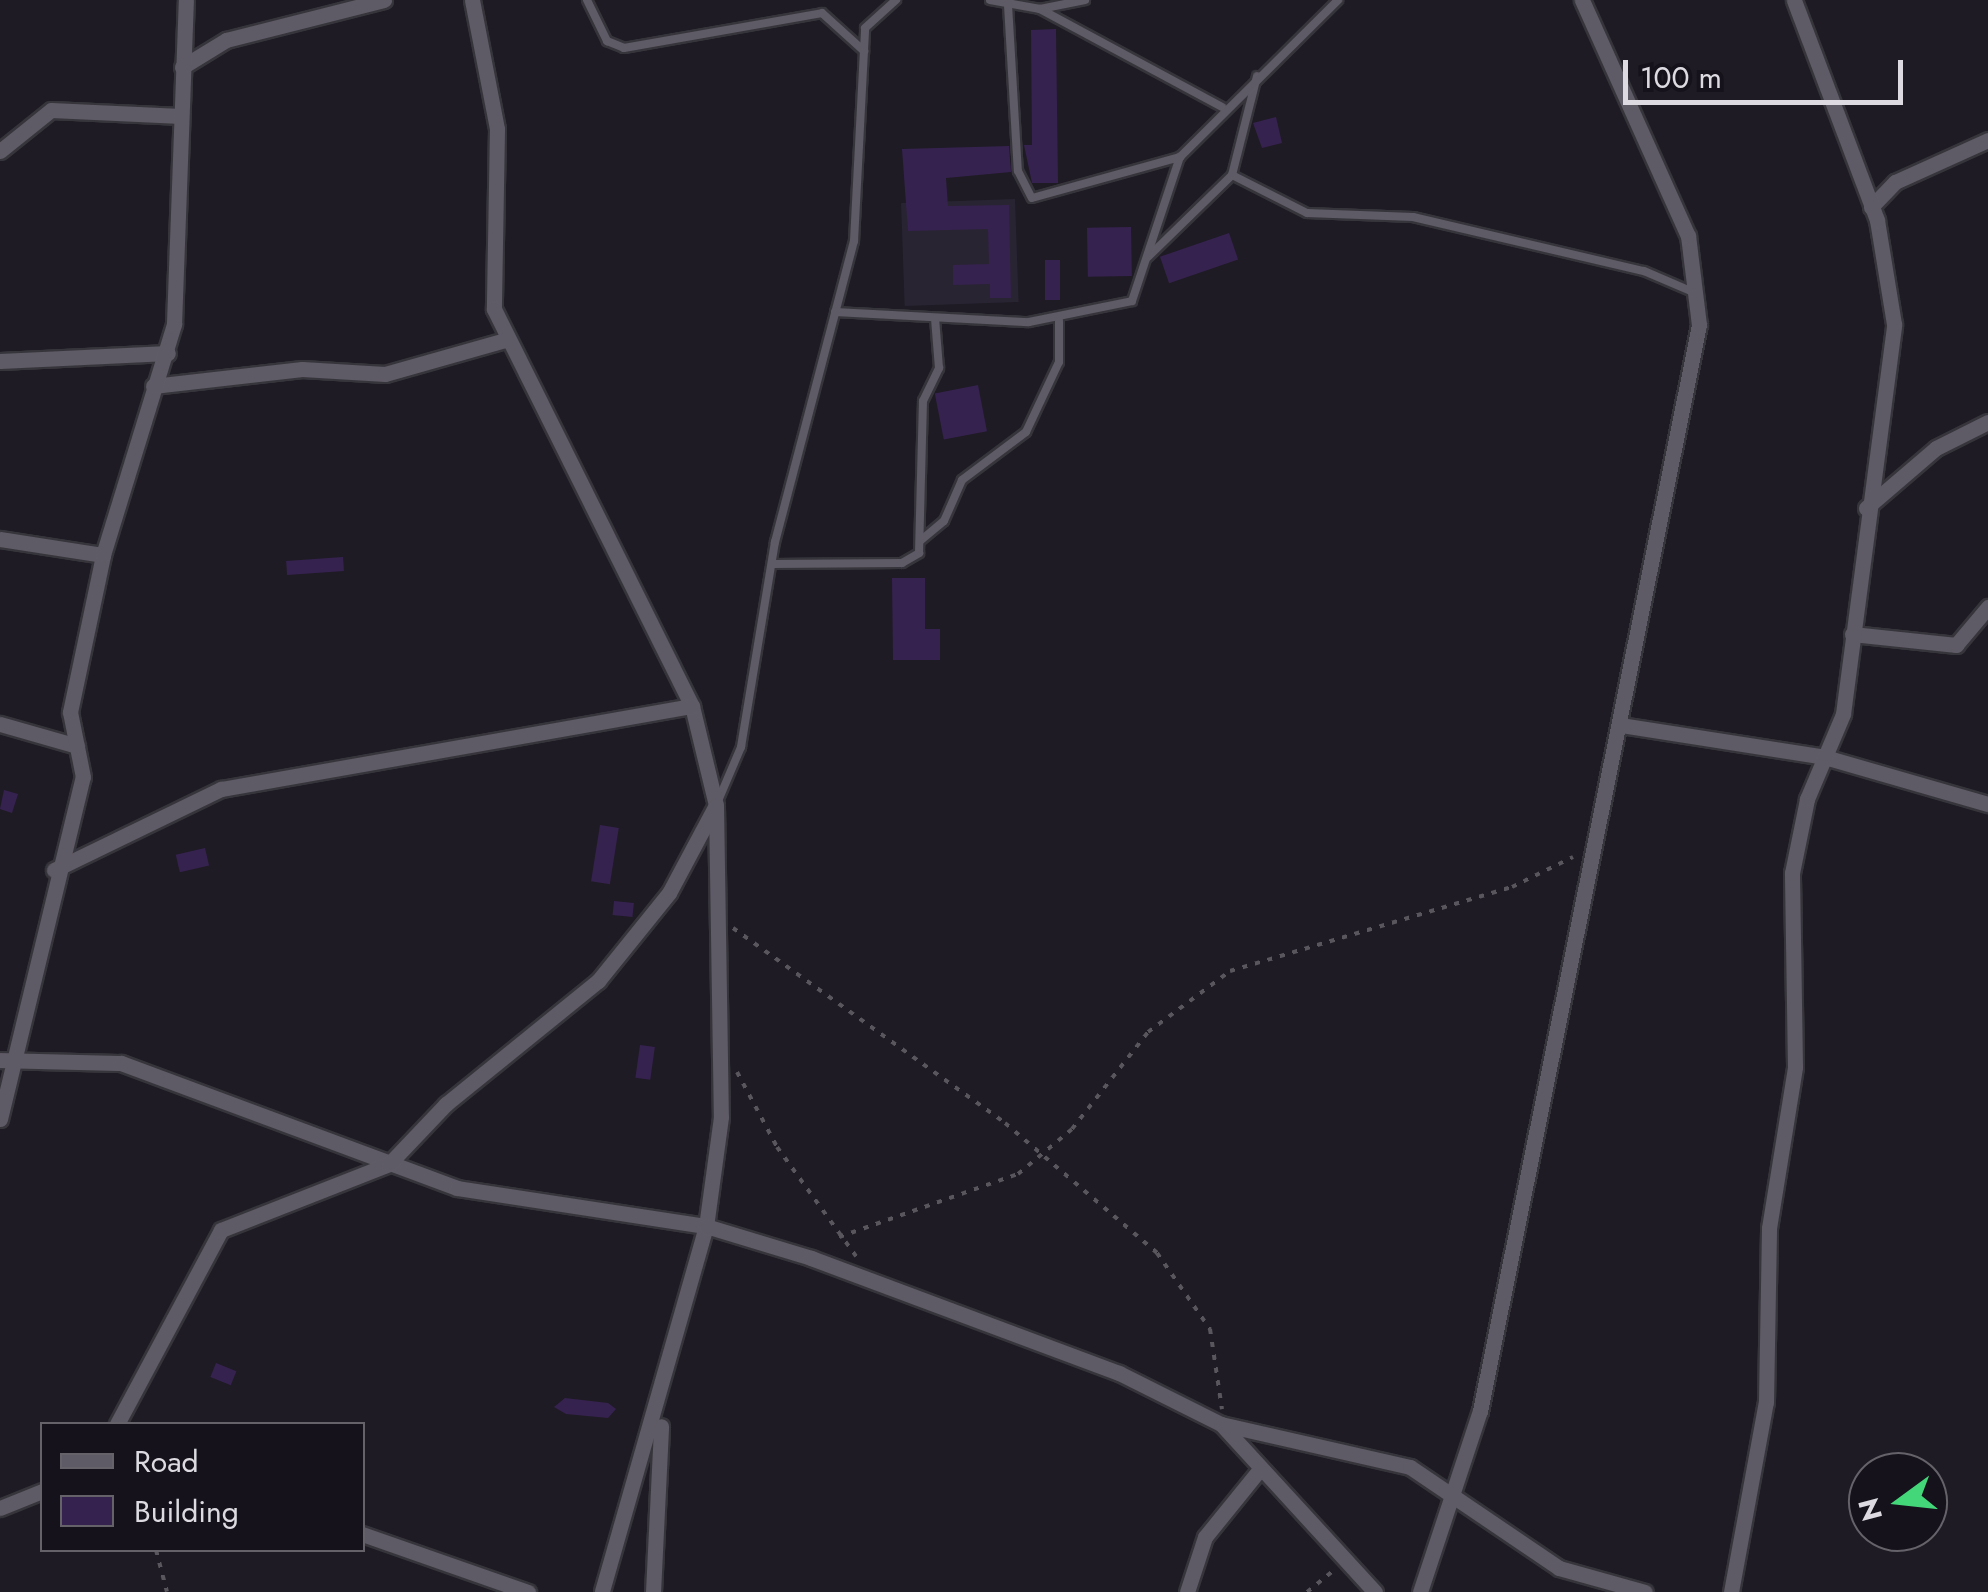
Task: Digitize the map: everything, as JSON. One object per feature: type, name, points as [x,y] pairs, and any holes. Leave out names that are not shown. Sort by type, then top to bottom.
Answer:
[{"type":"street","points":[[0,1120],[7,1059],[54,870],[83,777],[70,712],[102,555],[153,386],[168,353],[186,0]]},
{"type":"street","points":[[182,67],[226,40],[384,0]]},
{"type":"street","points":[[472,0],[498,129],[491,277],[505,340],[692,706],[716,805],[721,1117],[706,1226],[662,1404],[602,1592]]},
{"type":"street","points":[[1420,1592],[1458,1495],[1531,1180],[1592,844],[1621,725],[1702,296],[1688,236],[1582,0]]},
{"type":"street","points":[[1731,1592],[1766,1402],[1769,1228],[1794,1067],[1792,873],[1825,757],[1838,734],[1894,324],[1894,287],[1871,207],[1794,0]]},
{"type":"street","points":[[0,152],[51,110],[181,116]]},
{"type":"street","points":[[1871,207],[1895,182],[1988,140]]},
{"type":"street","points":[[153,386],[302,369],[385,374],[505,340]]},
{"type":"street","points":[[0,361],[168,353]]},
{"type":"street","points":[[1866,508],[1936,448],[1988,422]]},
{"type":"street","points":[[0,539],[102,555]]},
{"type":"street","points":[[1852,634],[1956,646],[1988,607]]},
{"type":"street","points":[[54,870],[150,819],[266,778],[692,706]]},
{"type":"street","points":[[0,724],[77,746]]},
{"type":"street","points":[[1621,725],[1825,757],[1988,804]]},
{"type":"street","points":[[118,1422],[220,1230],[388,1164],[446,1104],[598,981],[669,893],[716,805]]},
{"type":"street","points":[[7,1059],[121,1063],[388,1164],[513,1199],[706,1226],[880,1281],[1120,1373],[1221,1424],[1378,1455],[1458,1495],[1559,1568],[1644,1592]]},
{"type":"street","points":[[653,1592],[662,1404]]},
{"type":"street","points":[[1221,1424],[1375,1592]]},
{"type":"street","points":[[1188,1592],[1206,1538],[1260,1469]]},
{"type":"street","points":[[0,1508],[40,1492]]},
{"type":"street","points":[[365,1535],[528,1592]]},
{"type":"lane","points":[[587,0],[607,41],[624,48],[822,13],[864,51]]},
{"type":"lane","points":[[716,805],[752,703],[772,564],[863,186],[865,28],[897,0]]},
{"type":"lane","points":[[990,0],[1040,9],[1085,0]]},
{"type":"lane","points":[[834,312],[1059,321],[1132,301],[1180,157],[1222,107],[1338,0]]},
{"type":"lane","points":[[1008,5],[1018,172],[1032,198],[1180,157]]},
{"type":"lane","points":[[1040,9],[1222,107]]},
{"type":"lane","points":[[1148,257],[1232,175],[1257,74]]},
{"type":"lane","points":[[1232,175],[1307,213],[1413,217],[1644,271],[1702,296]]},
{"type":"lane","points":[[772,564],[902,563],[919,554],[924,401],[939,368],[935,318]]},
{"type":"lane","points":[[920,541],[944,522],[962,480],[1026,432],[1059,362],[1059,321]]},
{"type":"path","points":[[838,1237],[991,1190],[1041,1156],[1148,1032],[1230,971],[1512,887],[1592,844]]},
{"type":"path","points":[[717,920],[812,980],[1041,1156],[1192,1293],[1219,1355],[1221,1424]]},
{"type":"path","points":[[719,1039],[838,1237],[880,1281]]},
{"type":"path","points":[[156,1552],[166,1592]]},
{"type":"path","points":[[1306,1592],[1346,1560]]},
{"type":"shaded area","points":[[1015,199],[1019,302],[905,306],[901,203]]},
{"type":"building","points":[[1056,29],[1058,183],[1032,183],[1024,145],[1032,145],[1031,30]]},
{"type":"building","points":[[1276,117],[1282,143],[1262,148],[1253,123]]},
{"type":"building","points":[[1009,146],[1011,172],[946,178],[948,206],[1009,205],[1011,298],[990,298],[990,284],[953,285],[953,265],[989,264],[988,229],[908,231],[902,149]]},
{"type":"building","points":[[1131,227],[1132,276],[1088,277],[1087,228]]},
{"type":"building","points":[[1229,233],[1238,259],[1169,283],[1160,257]]},
{"type":"building","points":[[1045,260],[1060,260],[1060,300],[1045,300]]},
{"type":"building","points":[[978,385],[987,431],[944,440],[935,393]]},
{"type":"building","points":[[343,557],[344,571],[287,575],[286,561]]},
{"type":"building","points":[[892,578],[925,578],[925,629],[940,629],[940,660],[893,660]]},
{"type":"building","points":[[4,790],[18,794],[12,813],[0,809]]},
{"type":"building","points":[[600,825],[619,828],[610,884],[591,881]]},
{"type":"building","points":[[205,848],[209,866],[180,872],[176,855]]},
{"type":"building","points":[[614,901],[634,903],[632,917],[613,915]]},
{"type":"building","points":[[640,1045],[655,1047],[650,1080],[635,1078]]},
{"type":"building","points":[[216,1363],[236,1371],[231,1385],[210,1377]]},
{"type":"building","points":[[565,1398],[608,1403],[616,1409],[608,1418],[566,1414],[554,1407]]}]
